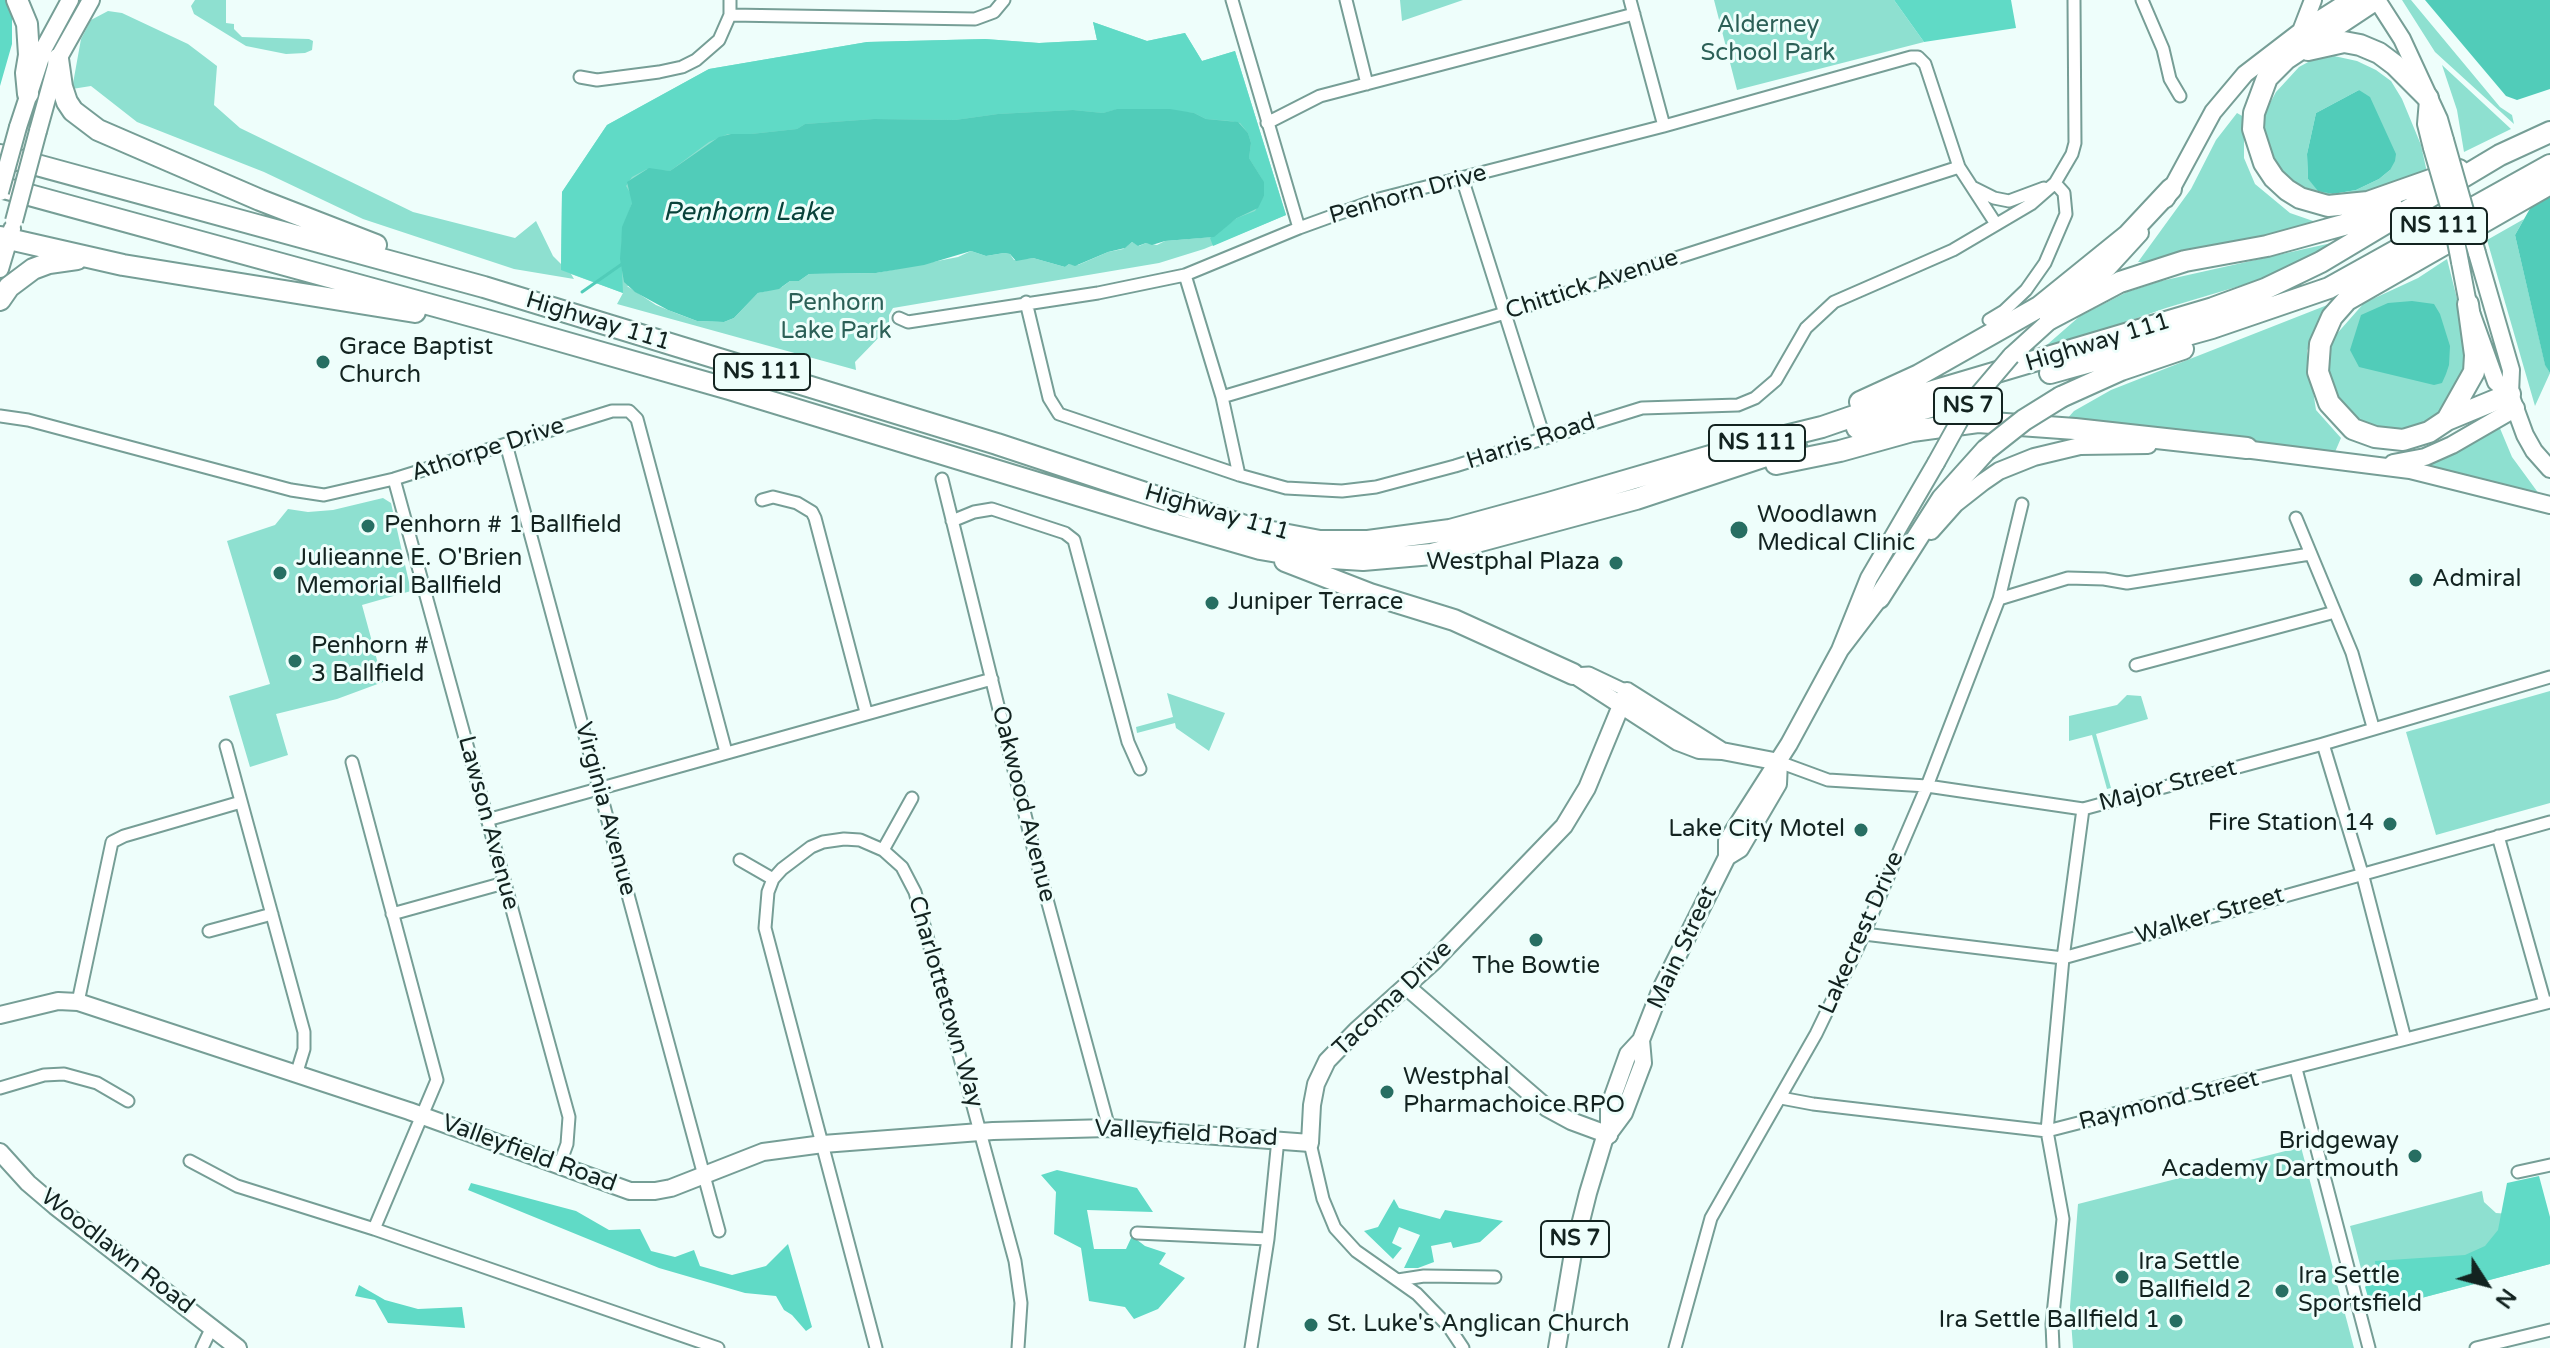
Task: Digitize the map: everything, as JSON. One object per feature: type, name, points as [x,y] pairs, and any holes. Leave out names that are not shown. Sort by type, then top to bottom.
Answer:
[{"type":"highway","points":[[17,0],[27,24],[28,94]]},
{"type":"highway","points":[[2376,0],[2286,59],[2267,78],[2258,97],[2253,129],[2257,146],[2274,178],[2300,198],[2328,206],[2368,202],[2500,155]]},
{"type":"highway","points":[[2286,59],[2344,42],[2360,45],[2379,53],[2395,65],[2428,98]]},
{"type":"highway","points":[[58,59],[67,102],[73,111],[98,130],[260,200],[484,287]]},
{"type":"highway","name":"Highway 111","points":[[0,153],[484,287],[997,444],[1251,528],[1320,541],[1368,541],[1450,530],[1822,427],[1889,404],[2213,308],[2265,289],[2332,255],[2500,155],[2550,132]]},
{"type":"highway","points":[[2050,319],[2120,282],[2172,265],[2267,246],[2347,224],[2409,199],[2500,155]]},
{"type":"highway","name":"Highway 111","points":[[0,190],[552,338],[1260,549],[1326,559],[1363,560],[1411,556],[1494,539],[1636,499],[1797,446],[2212,328],[2329,288],[2550,165]]},
{"type":"highway","points":[[2513,401],[2447,420],[2429,432],[2403,440],[2375,437],[2353,429],[2329,403],[2318,372],[2320,344],[2332,317],[2347,300],[2550,184]]},
{"type":"highway","points":[[1753,444],[1919,375],[2039,307],[2128,235],[2171,189]]},
{"type":"highway","points":[[8,232],[123,265],[399,309],[552,338]]},
{"type":"highway","points":[[0,300],[9,287],[33,269],[49,263],[91,257]]},
{"type":"highway","points":[[1879,598],[1942,499],[1986,450],[2024,420],[2061,397],[2121,370],[2292,308],[2329,288]]},
{"type":"highway","points":[[2447,420],[2474,372],[2475,355],[2468,304]]},
{"type":"highway","points":[[1636,499],[1912,431],[1978,422],[2247,448]]},
{"type":"highway","points":[[1260,549],[1338,583],[1462,623],[1573,674]]},
{"type":"main road","points":[[0,190],[44,48],[70,0]]},
{"type":"main road","points":[[0,269],[58,59],[72,29],[91,0]]},
{"type":"main road","points":[[2301,31],[2313,0]]},
{"type":"main road","name":"Main Street","points":[[1557,1348],[1576,1237],[1596,1166],[1604,1140],[1624,1113],[1643,1063],[1641,1040],[1665,980],[1727,857],[1727,841],[1779,762],[1840,650],[1869,578],[1966,409],[2011,356],[2131,244],[2171,189],[2213,112],[2253,66],[2350,0]]},
{"type":"main road","points":[[2376,0],[2402,39],[2428,98],[2426,124],[2439,144],[2477,253],[2511,370],[2513,401]]},
{"type":"main road","points":[[2439,144],[2468,304],[2496,382],[2513,401],[2534,451],[2550,469]]},
{"type":"main road","points":[[2371,463],[2398,463],[2425,457],[2452,445],[2513,401]]},
{"type":"main road","name":"Main Street","points":[[1840,650],[1932,529],[1955,504],[1999,471],[2034,457],[2080,446],[2135,445],[2247,448],[2371,463]]},
{"type":"main road","points":[[2371,463],[2550,505]]},
{"type":"main road","points":[[1573,674],[1722,751],[1779,762]]},
{"type":"main road","name":"Tacoma Drive","points":[[1310,1143],[1316,1084],[1327,1061],[1407,987],[1552,840],[1573,814],[1587,788],[1624,698]]},
{"type":"main road","points":[[1407,987],[1547,1108],[1609,1135]]},
{"type":"main road","name":"Valleyfield Road","points":[[0,1015],[58,1001],[78,1002],[422,1115],[617,1187],[642,1192],[671,1188],[763,1152],[823,1144],[1050,1128],[1109,1128],[1310,1143]]},
{"type":"main road","name":"Woodlawn Road","points":[[0,1152],[28,1183],[70,1218],[238,1348]]},
{"type":"street","points":[[580,77],[597,80],[682,67],[706,54],[719,40],[730,15],[730,0]]},
{"type":"street","points":[[730,15],[975,19],[994,12],[1004,0]]},
{"type":"street","points":[[1232,0],[1299,228]]},
{"type":"street","points":[[1346,0],[1367,84]]},
{"type":"street","points":[[1630,0],[1664,126]]},
{"type":"street","points":[[1973,187],[1994,198],[2009,201],[2055,183],[2072,154],[2075,143],[2074,0]]},
{"type":"street","points":[[2142,0],[2163,49],[2170,79],[2180,96]]},
{"type":"street","points":[[1267,123],[1320,96],[1634,14]]},
{"type":"street","name":"Penhorn Drive","points":[[899,318],[908,322],[1098,293],[1185,275],[1379,199],[1918,57],[1925,64],[1959,167]]},
{"type":"street","points":[[1959,167],[1996,224]]},
{"type":"street","name":"Chittick Avenue","points":[[1222,397],[1505,313],[1959,167]]},
{"type":"street","points":[[1462,178],[1544,437]]},
{"type":"street","points":[[1989,320],[2004,311],[2026,290],[2045,263],[2066,214],[2064,193],[2055,183]]},
{"type":"street","name":"Harris Road","points":[[1026,302],[1049,398],[1059,414],[1286,488],[1358,490],[1455,466],[1642,408],[1668,405],[1722,407],[1755,398],[1776,380],[1806,328],[1834,302],[1953,250],[2031,204],[2055,183]]},
{"type":"street","points":[[1185,275],[1222,397],[1239,475]]},
{"type":"street","name":"Athorpe Drive","points":[[0,416],[28,420],[316,495],[333,495],[619,409],[629,411],[637,419],[726,752]]},
{"type":"street","name":"Virginia Avenue","points":[[506,444],[719,1231]]},
{"type":"street","name":"Lawson Avenue","points":[[394,479],[569,1117],[567,1144],[559,1166]]},
{"type":"street","name":"Oakwood Avenue","points":[[942,479],[1036,859],[1109,1128]]},
{"type":"street","points":[[762,500],[773,497],[797,503],[812,512],[815,518],[866,712]]},
{"type":"street","name":"Lakecrest Drive","points":[[1675,1348],[1711,1218],[1816,1034],[1864,934],[1927,786],[1999,599],[2022,504]]},
{"type":"street","points":[[952,521],[992,509],[1065,533],[1074,540],[1128,742],[1140,769]]},
{"type":"street","points":[[2296,518],[2352,653],[2373,727]]},
{"type":"street","points":[[1999,599],[2068,578],[2127,583],[2310,554]]},
{"type":"street","points":[[2136,665],[2335,612]]},
{"type":"street","name":"Major Street","points":[[1779,762],[1828,780],[1927,786],[2083,809],[2323,744],[2550,677]]},
{"type":"street","points":[[487,820],[992,679]]},
{"type":"street","points":[[2323,744],[2362,873],[2405,1039]]},
{"type":"street","points":[[226,746],[304,1032],[304,1049],[296,1075]]},
{"type":"street","points":[[352,762],[436,1076],[436,1084],[374,1229]]},
{"type":"street","points":[[876,1348],[765,928],[768,892],[773,879],[802,852],[823,842],[844,839],[860,840],[883,850],[912,798]]},
{"type":"street","points":[[78,1002],[112,842],[241,802]]},
{"type":"street","points":[[2053,1348],[2052,1324],[2063,1219],[2047,1131],[2063,958],[2083,809]]},
{"type":"street","name":"Walker Street","points":[[1864,934],[2063,958],[2550,822]]},
{"type":"street","points":[[2498,836],[2548,1003]]},
{"type":"street","name":"Charlottetown Way","points":[[883,850],[902,867],[915,892],[982,1133],[1019,1281],[1022,1323],[1018,1348]]},
{"type":"street","points":[[740,860],[773,879]]},
{"type":"street","points":[[392,914],[504,883]]},
{"type":"street","points":[[209,931],[272,914]]},
{"type":"street","name":"Raymond Street","points":[[1781,1098],[2047,1131],[2548,1003]]},
{"type":"street","points":[[2296,1069],[2369,1348]]},
{"type":"street","points":[[0,1088],[44,1075],[64,1074],[97,1083],[128,1101]]},
{"type":"street","points":[[1251,1348],[1268,1239],[1278,1139]]},
{"type":"street","name":"Tacoma Drive","points":[[1310,1143],[1323,1199],[1335,1228],[1356,1251],[1398,1280],[1436,1312],[1463,1348]]},
{"type":"street","points":[[190,1161],[237,1186],[374,1229],[718,1348]]},
{"type":"street","points":[[2518,1172],[2550,1165]]},
{"type":"street","points":[[1137,1233],[1268,1239]]},
{"type":"street","points":[[1398,1280],[1424,1276],[1495,1277]]},
{"type":"street","points":[[202,1348],[212,1327]]},
{"type":"street","points":[[2476,1348],[2550,1330]]},
{"type":"green space","points":[[195,0],[226,0],[226,23],[234,24],[234,29],[242,37],[309,39],[313,41],[312,50],[286,54],[246,46],[194,14],[191,6]]},
{"type":"green space","points":[[1400,0],[1463,0],[1402,21]]},
{"type":"green space","name":"Alderney School Park","points":[[1714,0],[1894,0],[1924,42],[1737,90]]},
{"type":"green space","points":[[2402,0],[2411,0],[2500,107],[2512,115],[2514,124],[2435,52]]},
{"type":"green space","points":[[108,11],[122,13],[188,44],[217,66],[214,105],[240,128],[413,212],[515,238],[536,221],[553,256],[561,264],[562,192],[607,125],[709,69],[867,42],[985,39],[1039,43],[1097,40],[1093,22],[1147,41],[1185,33],[1202,61],[1235,51],[1286,215],[1204,249],[1159,263],[893,308],[889,315],[889,327],[855,362],[856,370],[617,304],[623,293],[571,274],[574,279],[514,269],[363,219],[264,172],[137,122],[91,86],[72,89],[81,39],[91,20]],"holes":[[[1237,218],[1212,237],[1165,241],[1157,245],[1146,243],[1139,246],[1132,242],[1123,249],[1065,267],[1033,258],[1014,260],[1010,254],[986,256],[971,251],[958,257],[876,273],[809,274],[799,281],[790,281],[782,287],[758,293],[734,318],[724,322],[697,321],[678,314],[656,305],[627,286]]]},
{"type":"green space","points":[[2334,56],[2357,61],[2391,81],[2421,145],[2428,177],[2328,204],[2285,183],[2267,153],[2261,129],[2265,112],[2276,92],[2299,67],[2310,61]],"holes":[[[2359,90],[2390,170],[2356,190],[2333,194],[2318,190],[2308,179],[2307,154],[2316,113]]]},
{"type":"green space","points":[[2442,65],[2511,129],[2464,152],[2457,110]]},
{"type":"green space","points":[[2237,113],[2244,117],[2244,158],[2255,184],[2290,213],[2316,222],[2328,222],[2138,262],[2191,189],[2216,140]]},
{"type":"green space","points":[[2524,219],[2515,235],[2545,364],[2550,373],[2535,406],[2487,240]]},
{"type":"green space","points":[[2345,240],[2283,273],[2166,308],[2033,357],[2080,316],[2127,292],[2161,281]]},
{"type":"green space","points":[[2447,259],[2474,366],[2453,413],[2397,436],[2359,425],[2343,409],[2331,386],[2328,360],[2334,337],[2364,303],[2418,278]]},
{"type":"green space","points":[[2340,300],[2317,328],[2307,351],[2316,410],[2341,438],[2335,452],[2066,420],[2074,411],[2111,390]]},
{"type":"green space","points":[[2499,426],[2512,457],[2542,498],[2424,466],[2450,455]]},
{"type":"green space","points":[[383,498],[391,503],[411,591],[362,605],[383,682],[337,699],[276,714],[288,755],[250,767],[229,696],[270,684],[227,541],[275,525],[288,509],[308,512],[333,510]]},
{"type":"green space","points":[[2550,691],[2550,803],[2436,835],[2406,732]]},
{"type":"green space","points":[[1167,693],[1225,713],[1209,751],[1176,728],[1175,723],[1137,733],[1136,727],[1173,717]]},
{"type":"green space","points":[[2127,695],[2141,696],[2148,719],[2096,734],[2111,788],[2107,789],[2092,735],[2069,741],[2069,716],[2117,705]]},
{"type":"green space","points":[[2301,1147],[2354,1348],[2073,1348],[2070,1307],[2078,1204]]},
{"type":"green space","points":[[2482,1191],[2484,1202],[2496,1213],[2550,1217],[2550,1264],[2372,1311],[2350,1226]]},
{"type":"shaded area","points":[[0,0],[8,0],[12,9],[12,44],[0,86]]},
{"type":"shaded area","points":[[1894,0],[2011,0],[2016,28],[1924,42]]},
{"type":"shaded area","name":"Penhorn Lake Park","points":[[1093,22],[1147,41],[1185,33],[1202,61],[1235,51],[1286,215],[1213,246],[1210,238],[1237,218],[1255,211],[1264,196],[1262,179],[1249,158],[1251,143],[1240,123],[1206,119],[1194,113],[1158,109],[1118,109],[1103,113],[1073,110],[955,120],[874,119],[805,124],[797,129],[728,134],[709,142],[670,171],[647,169],[632,177],[626,186],[632,203],[623,227],[621,246],[623,293],[561,270],[562,192],[607,125],[709,69],[867,42],[985,39],[1039,43],[1097,40]]},
{"type":"shaded area","points":[[1057,1170],[1137,1188],[1153,1212],[1087,1210],[1094,1249],[1126,1249],[1132,1236],[1145,1246],[1166,1253],[1159,1264],[1185,1278],[1158,1309],[1134,1319],[1125,1307],[1089,1301],[1081,1248],[1054,1234],[1056,1192],[1041,1175]]},
{"type":"shaded area","points":[[2539,1176],[2550,1217],[2550,1264],[2372,1311],[2365,1287],[2376,1277],[2375,1261],[2465,1255],[2485,1246],[2498,1230],[2507,1183]]},
{"type":"shaded area","points":[[471,1183],[576,1211],[609,1230],[640,1229],[651,1251],[675,1257],[694,1250],[700,1266],[732,1275],[766,1266],[788,1244],[812,1327],[806,1331],[784,1310],[776,1296],[745,1293],[659,1268],[468,1190]]},
{"type":"shaded area","points":[[1394,1199],[1399,1208],[1440,1219],[1445,1210],[1503,1221],[1480,1242],[1453,1248],[1451,1242],[1431,1246],[1434,1262],[1418,1268],[1404,1268],[1420,1235],[1399,1227],[1392,1243],[1402,1248],[1393,1259],[1364,1231],[1378,1227]]},
{"type":"shaded area","points":[[359,1285],[385,1300],[418,1309],[462,1307],[465,1328],[388,1323],[375,1300],[355,1296]]},
{"type":"water","points":[[2425,0],[2550,0],[2550,89],[2517,100],[2506,96]]},
{"type":"water","points":[[2359,90],[2370,97],[2396,154],[2395,161],[2379,179],[2356,190],[2333,194],[2318,191],[2308,179],[2307,154],[2316,113]]},
{"type":"water","name":"Penhorn Lake","points":[[1117,109],[1170,109],[1194,113],[1206,119],[1238,122],[1248,133],[1251,143],[1249,158],[1264,182],[1264,196],[1258,208],[1237,218],[1214,237],[1138,246],[1132,242],[1125,248],[1075,266],[1069,264],[1065,267],[1033,258],[1016,261],[1010,254],[986,256],[971,251],[924,265],[876,273],[809,274],[779,289],[758,293],[734,318],[724,322],[697,321],[668,310],[635,292],[624,282],[620,259],[622,227],[632,203],[627,182],[649,168],[670,171],[719,137],[797,129],[805,124],[874,119],[955,120],[998,114],[1073,110],[1103,113]]},
{"type":"water","points":[[2550,196],[2550,373],[2545,365],[2515,235],[2532,205]]},
{"type":"water","points":[[2412,301],[2434,304],[2440,314],[2450,346],[2449,365],[2442,383],[2434,385],[2359,367],[2350,350],[2361,315],[2388,303]]},
{"type":"waterway","points":[[582,292],[622,264]]},
{"type":"place","name":"Grace Baptist Church","points":[[323,362]]},
{"type":"place","name":"Penhorn # 1 Ballfield","points":[[368,526]]},
{"type":"place","name":"Woodlawn Medical Clinic","points":[[1739,530]]},
{"type":"place","name":"Westphal Plaza","points":[[1616,563]]},
{"type":"place","name":"Julieanne E. O'Brien Memorial Ballfield","points":[[280,573]]},
{"type":"place","name":"Admiral","points":[[2416,580]]},
{"type":"place","name":"Juniper Terrace","points":[[1212,603]]},
{"type":"place","name":"Penhorn # 3 Ballfield","points":[[295,661]]},
{"type":"place","name":"Fire Station 14","points":[[2390,824]]},
{"type":"place","name":"Lake City Motel","points":[[1861,830]]},
{"type":"place","name":"The Bowtie","points":[[1536,940]]},
{"type":"place","name":"Westphal Pharmachoice RPO","points":[[1387,1092]]},
{"type":"place","name":"Bridgeway Academy Dartmouth","points":[[2415,1156]]},
{"type":"place","name":"Ira Settle Ballfield 2","points":[[2122,1277]]},
{"type":"place","name":"Ira Settle Sportsfield","points":[[2282,1291]]},
{"type":"place","name":"Ira Settle Ballfield 1","points":[[2176,1321]]},
{"type":"place","name":"St. Luke's Anglican Church","points":[[1311,1325]]}]
